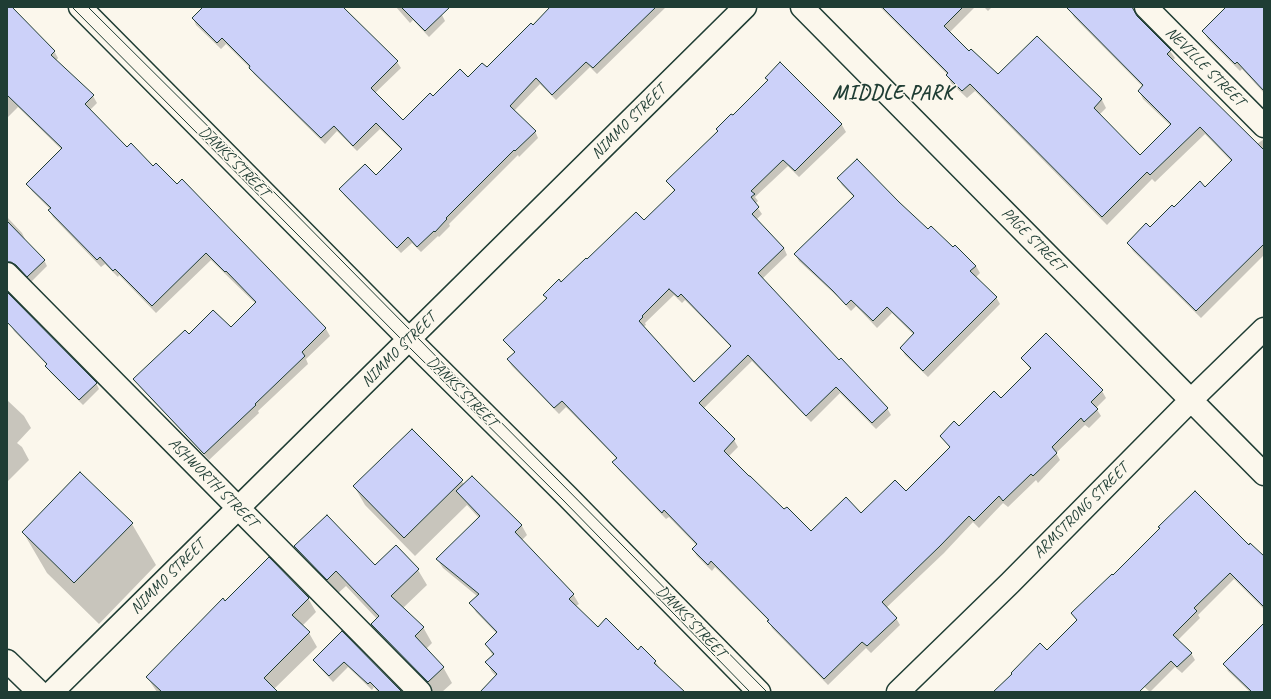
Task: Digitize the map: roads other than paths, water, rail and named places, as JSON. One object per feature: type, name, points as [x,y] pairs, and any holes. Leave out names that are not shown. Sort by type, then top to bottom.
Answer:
[{"type":"street","name":"DANKS STREET","points":[[80,7],[760,692]]},
{"type":"street","name":"NIMMO STREET","points":[[52,692],[745,7]]},
{"type":"street","name":"PAGE STREET","points":[[802,7],[1264,474]]},
{"type":"street","name":"NEVILLE STREET","points":[[1146,7],[1264,126]]},
{"type":"street","name":"ASHWORTH STREET","points":[[7,274],[420,692]]},
{"type":"street","name":"ARMSTRONG STREET","points":[[898,692],[1010,583],[1191,400],[1264,329]]},
{"type":"street","points":[[7,661],[40,692]]},
{"type":"tram line","points":[[72,7],[563,500],[750,692]]},
{"type":"tram line","points":[[88,7],[272,190],[767,692]]},
{"type":"district","name":"MIDDLE PARK","points":[[893,94]]}]
